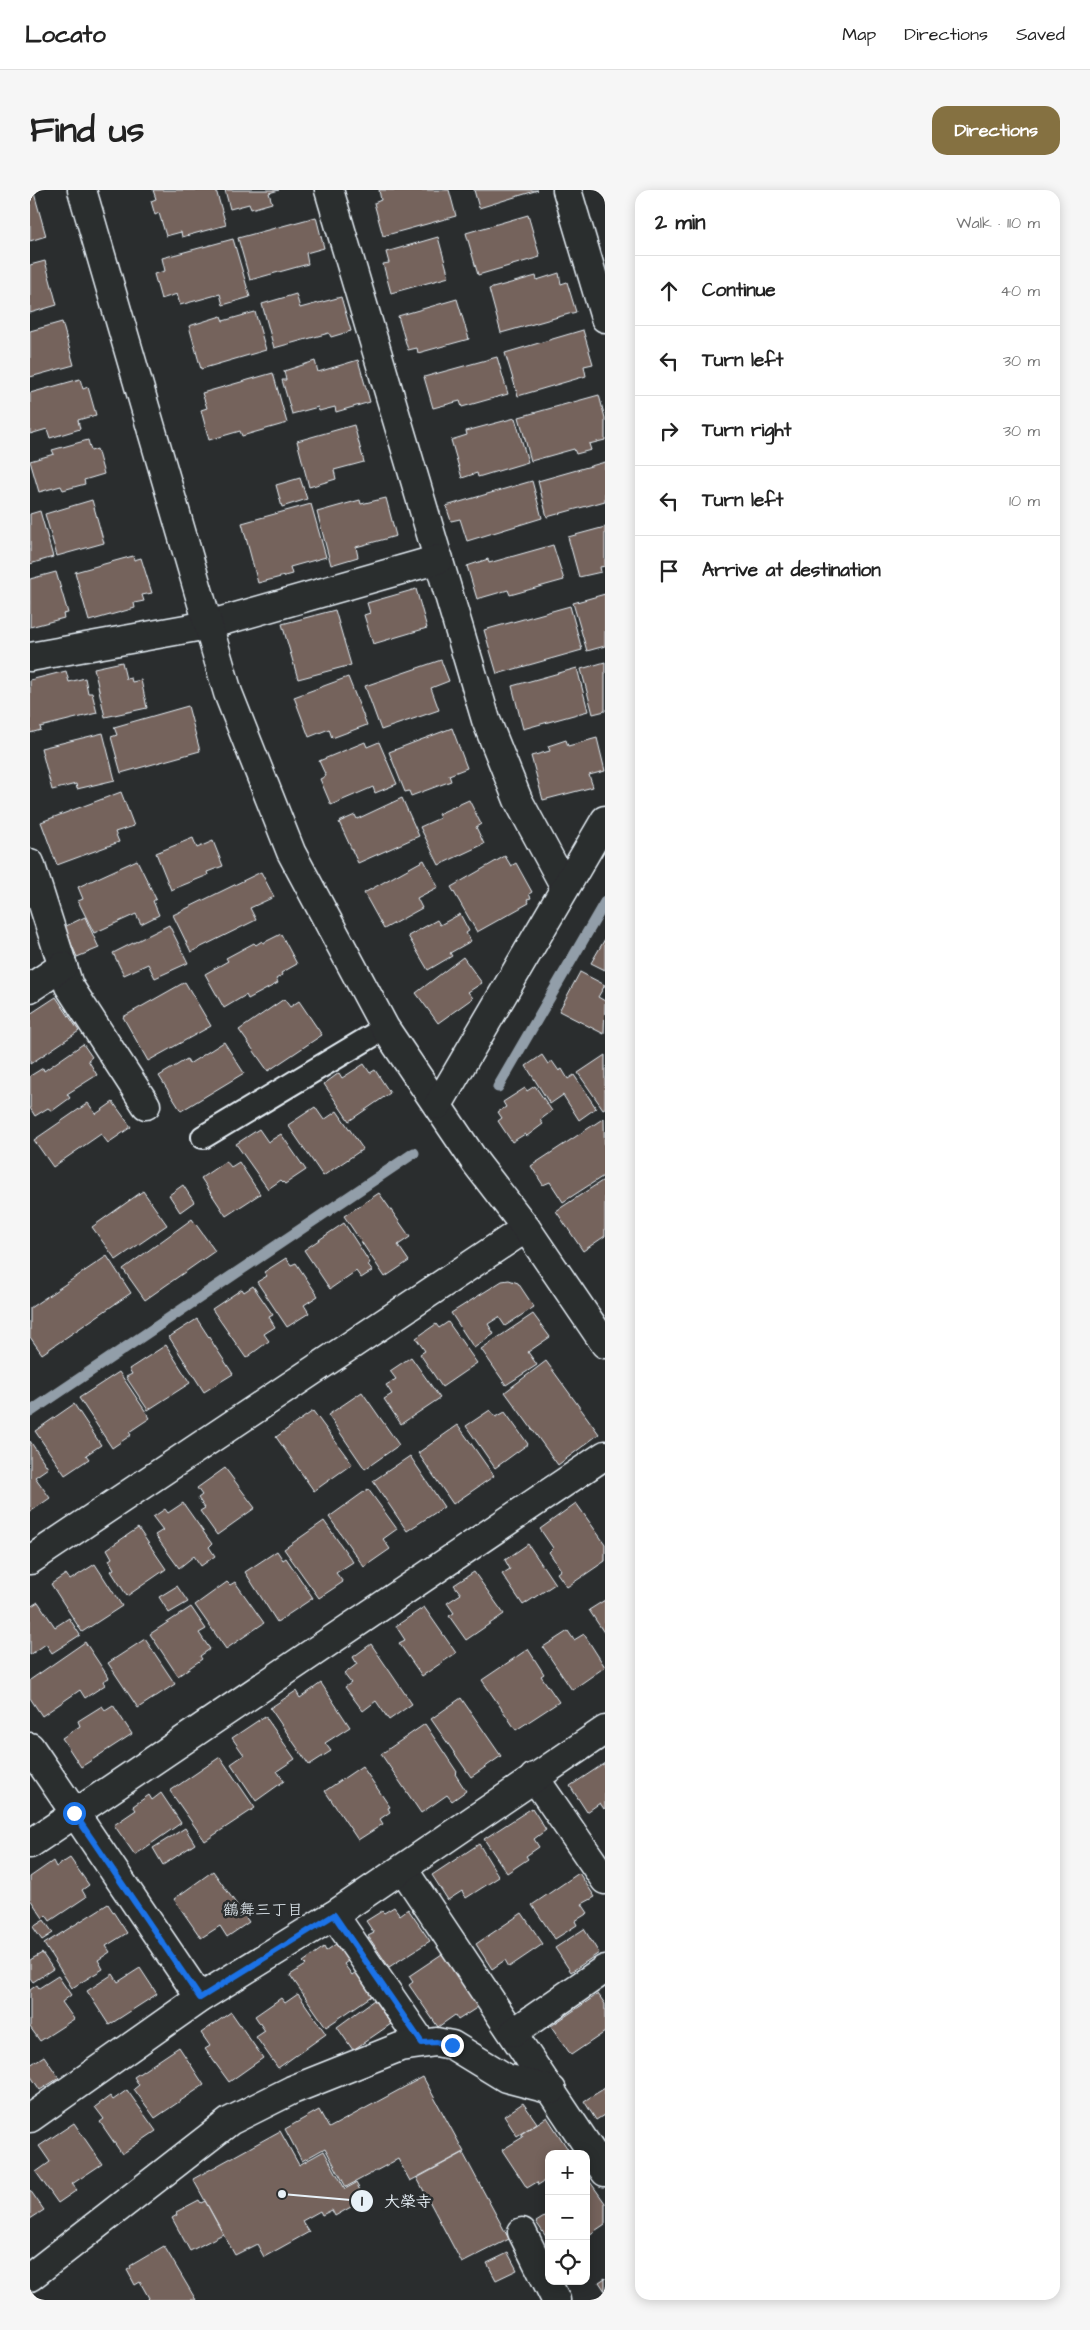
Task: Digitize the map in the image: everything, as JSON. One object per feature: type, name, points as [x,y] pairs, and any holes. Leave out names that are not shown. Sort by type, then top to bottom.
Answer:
[{"type":"street","points":[[82,190],[228,693],[291,852],[385,1028],[476,1163],[601,1328]]},
{"type":"street","points":[[329,190],[486,720],[518,800],[565,887]]},
{"type":"street","points":[[566,190],[605,318]]},
{"type":"street","points":[[30,657],[208,625],[439,559]]},
{"type":"street","points":[[438,1105],[605,820]]},
{"type":"street","points":[[32,877],[69,986],[146,1105]]},
{"type":"street","points":[[30,988],[62,966]]},
{"type":"street","points":[[30,1560],[526,1228]]},
{"type":"street","points":[[30,1844],[605,1455]]},
{"type":"street","points":[[30,2118],[200,1998],[334,1915],[605,1730]]},
{"type":"street","points":[[30,1747],[200,1998]]},
{"type":"street","points":[[534,1777],[605,1880]]},
{"type":"street","points":[[403,1869],[514,2032],[605,2171]]},
{"type":"street","points":[[334,1915],[422,2043]]},
{"type":"street","points":[[514,2032],[605,1970]]},
{"type":"street","points":[[30,2278],[230,2121],[292,2090],[400,2047],[436,2042],[452,2045],[506,2078],[552,2090]]},
{"type":"street","points":[[522,2232],[556,2300]]},
{"type":"lane","points":[[203,1137],[385,1028]]},
{"type":"building","points":[[153,190],[216,190],[226,225],[182,237],[181,232],[166,236],[159,213],[155,215],[151,201],[156,199]]},
{"type":"building","points":[[225,190],[279,190],[269,193],[272,203],[251,209],[249,204],[230,209]]},
{"type":"building","points":[[379,190],[449,190],[456,216],[383,236],[374,203],[381,200]]},
{"type":"building","points":[[474,190],[538,190],[479,208]]},
{"type":"building","points":[[34,193],[46,236],[30,241],[30,194]]},
{"type":"building","points":[[528,215],[540,257],[478,275],[466,233]]},
{"type":"building","points":[[316,217],[324,248],[306,253],[308,264],[250,280],[238,238]]},
{"type":"building","points":[[438,237],[449,277],[391,293],[383,264],[389,263],[386,252]]},
{"type":"building","points":[[233,239],[250,297],[223,305],[220,294],[180,305],[177,294],[161,299],[154,274],[165,271],[162,258]]},
{"type":"building","points":[[45,261],[57,305],[30,313],[30,265]]},
{"type":"building","points":[[559,273],[561,284],[567,282],[576,312],[501,333],[489,289],[536,276],[537,280]]},
{"type":"building","points":[[296,294],[300,308],[341,297],[351,331],[331,337],[329,333],[274,348],[262,304]]},
{"type":"building","points":[[457,299],[469,339],[418,353],[417,348],[408,350],[398,316]]},
{"type":"building","points":[[255,312],[266,350],[201,369],[189,326],[221,316],[223,321]]},
{"type":"building","points":[[62,322],[74,365],[30,377],[30,331]]},
{"type":"building","points":[[583,330],[593,364],[584,366],[586,376],[518,396],[505,353]]},
{"type":"building","points":[[497,357],[508,394],[462,407],[460,401],[433,408],[424,377]]},
{"type":"building","points":[[358,360],[370,402],[336,412],[335,407],[319,411],[318,407],[292,414],[282,380],[286,380],[284,371],[315,361],[318,372]]},
{"type":"building","points":[[273,373],[287,423],[242,436],[240,431],[209,440],[201,410],[207,408],[202,393]]},
{"type":"building","points":[[80,379],[83,389],[88,387],[96,415],[78,420],[80,429],[50,438],[47,429],[30,434],[30,393]]},
{"type":"building","points":[[599,395],[605,418],[605,440],[589,444],[591,450],[576,454],[574,449],[531,461],[519,417]]},
{"type":"building","points":[[515,418],[528,462],[478,477],[477,473],[462,478],[451,440],[467,435],[466,431]]},
{"type":"building","points":[[354,425],[364,462],[334,470],[336,479],[309,487],[297,441]]},
{"type":"building","points":[[88,440],[91,451],[97,449],[104,474],[84,480],[85,484],[63,490],[61,486],[39,492],[30,461],[54,454],[52,450]]},
{"type":"building","points":[[605,462],[605,501],[547,517],[538,481]]},
{"type":"building","points":[[300,478],[307,499],[282,507],[276,485]]},
{"type":"building","points":[[532,481],[542,518],[467,541],[460,519],[451,521],[446,506]]},
{"type":"building","points":[[386,498],[396,536],[356,547],[358,557],[331,565],[317,512],[360,500],[361,504]]},
{"type":"building","points":[[92,500],[104,543],[57,556],[45,514]]},
{"type":"building","points":[[311,504],[326,557],[290,567],[292,574],[258,583],[242,523]]},
{"type":"building","points":[[40,511],[53,557],[30,564],[30,514]]},
{"type":"building","points":[[605,527],[605,566],[600,567],[601,572],[579,577],[568,537]]},
{"type":"building","points":[[553,545],[564,580],[510,595],[508,590],[477,599],[467,566],[488,559],[489,563]]},
{"type":"building","points":[[133,556],[134,560],[141,558],[152,593],[142,595],[144,601],[134,603],[135,608],[89,621],[75,572]]},
{"type":"building","points":[[56,572],[68,613],[63,614],[64,618],[30,627],[30,579]]},
{"type":"building","points":[[416,589],[427,628],[373,644],[364,615],[370,613],[367,603]]},
{"type":"building","points":[[605,594],[605,646],[587,651],[573,603]]},
{"type":"building","points":[[570,606],[582,650],[497,674],[484,630]]},
{"type":"building","points":[[335,610],[351,665],[298,679],[282,624]]},
{"type":"building","points":[[441,660],[449,681],[431,688],[439,710],[381,730],[365,686]]},
{"type":"building","points":[[122,662],[126,679],[131,678],[132,682],[141,680],[147,708],[105,717],[94,668]]},
{"type":"building","points":[[605,662],[605,711],[593,714],[581,669]]},
{"type":"building","points":[[577,668],[588,711],[523,729],[512,686]]},
{"type":"building","points":[[66,671],[69,682],[85,678],[88,693],[92,693],[97,713],[40,727],[41,730],[30,733],[30,680]]},
{"type":"building","points":[[348,677],[367,725],[332,738],[329,729],[309,737],[294,697]]},
{"type":"building","points":[[188,706],[200,751],[121,773],[111,737],[117,735],[114,727]]},
{"type":"building","points":[[452,728],[467,768],[449,775],[451,781],[411,796],[409,791],[405,792],[389,752]]},
{"type":"building","points":[[103,733],[115,780],[77,789],[76,784],[52,790],[41,748]]},
{"type":"building","points":[[597,738],[605,771],[589,775],[593,787],[543,800],[531,756],[550,751],[548,746],[566,740],[568,746]]},
{"type":"building","points":[[365,742],[367,747],[379,742],[397,784],[375,793],[373,787],[331,805],[320,779],[326,776],[319,761]]},
{"type":"building","points":[[121,792],[134,826],[115,832],[119,842],[57,865],[41,822]]},
{"type":"building","points":[[402,798],[419,836],[358,863],[339,822],[355,815],[357,819]]},
{"type":"building","points":[[469,800],[481,824],[476,827],[484,844],[439,865],[420,827],[440,818],[438,814]]},
{"type":"building","points":[[193,838],[197,848],[213,841],[223,866],[207,872],[208,875],[171,890],[156,853]]},
{"type":"building","points":[[505,856],[511,866],[516,863],[532,892],[529,894],[531,898],[527,899],[529,903],[477,932],[451,887]]},
{"type":"building","points":[[137,860],[156,899],[153,901],[159,915],[141,924],[136,914],[94,933],[78,901],[83,899],[78,887]]},
{"type":"building","points":[[424,860],[438,887],[417,898],[422,908],[384,929],[364,893]]},
{"type":"building","points":[[261,872],[274,897],[250,908],[256,920],[191,952],[173,915]]},
{"type":"building","points":[[460,914],[469,931],[466,933],[471,941],[450,953],[452,956],[428,970],[408,936],[437,920],[440,925]]},
{"type":"building","points":[[85,917],[99,948],[77,957],[64,927]]},
{"type":"building","points":[[169,925],[188,963],[155,978],[148,964],[124,975],[113,953]]},
{"type":"building","points":[[281,934],[297,964],[281,973],[282,975],[276,979],[278,983],[248,999],[246,995],[224,1008],[205,974],[228,961],[226,958],[254,943],[256,945],[262,941],[263,943]]},
{"type":"building","points":[[605,939],[605,970],[591,963]]},
{"type":"building","points":[[463,957],[482,983],[468,992],[473,998],[438,1023],[416,993]]},
{"type":"building","points":[[580,972],[605,985],[598,997],[605,1001],[604,1034],[559,1011]]},
{"type":"building","points":[[185,982],[211,1026],[148,1061],[123,1017]]},
{"type":"building","points":[[56,997],[79,1031],[30,1064],[30,1014]]},
{"type":"building","points":[[284,999],[290,1007],[299,1001],[322,1035],[268,1071],[239,1030]]},
{"type":"building","points":[[224,1042],[244,1073],[181,1111],[159,1076],[187,1059],[189,1064]]},
{"type":"building","points":[[83,1044],[92,1057],[88,1060],[97,1075],[67,1094],[70,1098],[52,1111],[48,1108],[35,1116],[30,1108],[30,1076],[43,1068],[44,1071]]},
{"type":"building","points":[[542,1055],[548,1064],[552,1061],[559,1071],[562,1069],[568,1079],[574,1075],[596,1108],[579,1120],[563,1095],[550,1104],[526,1066]]},
{"type":"building","points":[[605,1055],[605,1108],[603,1109],[578,1073]]},
{"type":"building","points":[[364,1064],[370,1073],[375,1070],[390,1093],[349,1121],[324,1084],[339,1073],[342,1078]]},
{"type":"building","points":[[535,1086],[552,1111],[540,1120],[543,1124],[527,1136],[525,1134],[512,1142],[498,1121],[502,1118],[498,1112],[506,1107],[503,1102],[525,1088],[527,1091]]},
{"type":"building","points":[[113,1102],[131,1127],[108,1143],[101,1134],[53,1167],[34,1140],[88,1103],[96,1114]]},
{"type":"building","points":[[315,1107],[324,1120],[337,1111],[363,1149],[323,1176],[288,1125]]},
{"type":"building","points":[[604,1118],[605,1175],[563,1202],[550,1182],[543,1185],[531,1166]]},
{"type":"building","points":[[259,1129],[268,1142],[281,1134],[306,1170],[285,1184],[281,1180],[268,1189],[236,1144]]},
{"type":"building","points":[[226,1161],[231,1167],[239,1162],[260,1194],[226,1216],[201,1178]]},
{"type":"building","points":[[605,1179],[605,1236],[583,1251],[556,1211]]},
{"type":"building","points":[[183,1185],[194,1202],[180,1212],[169,1195]]},
{"type":"building","points":[[143,1191],[167,1225],[116,1260],[92,1227]]},
{"type":"building","points":[[379,1193],[410,1237],[398,1245],[409,1261],[385,1277],[344,1216]]},
{"type":"building","points":[[192,1219],[215,1251],[145,1300],[123,1269]]},
{"type":"building","points":[[344,1223],[370,1263],[368,1264],[372,1271],[361,1278],[356,1271],[330,1289],[304,1250]]},
{"type":"building","points":[[107,1256],[131,1293],[42,1354],[30,1337],[30,1308]]},
{"type":"building","points":[[286,1258],[291,1265],[296,1263],[318,1296],[304,1305],[309,1313],[287,1327],[257,1282],[267,1276],[264,1272]]},
{"type":"building","points":[[509,1280],[518,1283],[534,1307],[505,1326],[499,1317],[488,1324],[494,1334],[474,1348],[451,1313],[502,1281]]},
{"type":"building","points":[[253,1286],[273,1315],[269,1317],[275,1327],[264,1334],[269,1341],[246,1358],[212,1309],[242,1289],[244,1292]]},
{"type":"building","points":[[533,1314],[550,1337],[528,1352],[537,1365],[506,1385],[481,1349]]},
{"type":"building","points":[[197,1319],[233,1374],[204,1392],[169,1337]]},
{"type":"building","points":[[448,1322],[477,1363],[442,1387],[420,1354],[425,1351],[416,1338],[436,1324],[439,1328]]},
{"type":"building","points":[[166,1345],[190,1383],[148,1410],[126,1377],[132,1374],[129,1369]]},
{"type":"building","points":[[411,1357],[440,1398],[401,1424],[384,1399],[392,1394],[386,1385],[396,1379],[390,1371]]},
{"type":"building","points":[[546,1361],[599,1434],[558,1465],[505,1392]]},
{"type":"building","points":[[119,1372],[150,1418],[129,1432],[131,1435],[112,1448],[79,1398]]},
{"type":"building","points":[[362,1392],[399,1445],[365,1469],[328,1415]]},
{"type":"building","points":[[74,1404],[101,1445],[86,1455],[89,1459],[65,1475],[35,1431]]},
{"type":"building","points":[[490,1410],[496,1417],[505,1412],[528,1444],[495,1468],[466,1426]]},
{"type":"building","points":[[313,1411],[352,1464],[314,1491],[276,1437]]},
{"type":"building","points":[[458,1425],[494,1476],[453,1504],[418,1453]]},
{"type":"building","points":[[30,1441],[48,1468],[35,1477],[50,1498],[30,1512]]},
{"type":"building","points":[[410,1456],[444,1507],[407,1531],[373,1481]]},
{"type":"building","points":[[225,1468],[255,1508],[217,1535],[200,1511],[205,1508],[198,1498],[202,1495],[197,1488]]},
{"type":"building","points":[[368,1489],[397,1529],[383,1539],[390,1549],[364,1567],[329,1517]]},
{"type":"building","points":[[183,1503],[212,1544],[209,1547],[215,1556],[201,1566],[194,1556],[179,1568],[155,1535],[163,1530],[153,1517],[165,1509],[168,1513]]},
{"type":"building","points":[[576,1503],[605,1544],[605,1561],[567,1587],[557,1573],[561,1570],[549,1552],[553,1548],[540,1529]]},
{"type":"building","points":[[324,1521],[353,1562],[336,1573],[343,1582],[319,1598],[284,1549]]},
{"type":"building","points":[[138,1528],[166,1569],[127,1596],[111,1571],[114,1569],[109,1560],[112,1558],[107,1549]]},
{"type":"building","points":[[528,1544],[555,1584],[523,1605],[502,1574],[510,1569],[505,1560]]},
{"type":"building","points":[[277,1551],[283,1560],[286,1558],[313,1598],[277,1622],[245,1572]]},
{"type":"building","points":[[95,1564],[122,1606],[82,1632],[51,1584],[66,1574],[70,1580]]},
{"type":"building","points":[[474,1572],[504,1614],[466,1640],[449,1616],[454,1613],[447,1603],[461,1594],[454,1585]]},
{"type":"building","points":[[227,1582],[230,1585],[235,1582],[264,1623],[226,1649],[195,1605]]},
{"type":"building","points":[[177,1586],[188,1602],[169,1613],[159,1597]]},
{"type":"building","points":[[605,1600],[605,1634],[589,1610]]},
{"type":"building","points":[[38,1602],[55,1627],[69,1618],[80,1635],[52,1653],[46,1644],[30,1655],[30,1607]]},
{"type":"building","points":[[191,1607],[206,1629],[199,1633],[210,1649],[200,1656],[202,1659],[178,1676],[150,1634]]},
{"type":"building","points":[[424,1607],[456,1653],[422,1676],[399,1643],[405,1640],[396,1626]]},
{"type":"building","points":[[568,1631],[574,1640],[584,1634],[605,1667],[572,1690],[543,1647]]},
{"type":"building","points":[[145,1639],[175,1684],[138,1708],[108,1663]]},
{"type":"building","points":[[85,1642],[109,1678],[103,1681],[105,1685],[85,1698],[80,1690],[42,1716],[30,1698],[30,1680]]},
{"type":"building","points":[[371,1644],[412,1704],[389,1720],[376,1701],[363,1711],[345,1687],[351,1683],[344,1674],[357,1664],[353,1657]]},
{"type":"building","points":[[528,1649],[544,1674],[541,1676],[559,1702],[516,1730],[482,1680]]},
{"type":"building","points":[[321,1683],[350,1727],[325,1743],[331,1751],[309,1765],[270,1708],[296,1691],[300,1698]]},
{"type":"building","points":[[461,1698],[501,1756],[471,1777],[431,1719]]},
{"type":"building","points":[[113,1705],[132,1734],[81,1767],[62,1738],[80,1726],[78,1721],[102,1706],[105,1710]]},
{"type":"building","points":[[265,1716],[295,1759],[277,1771],[284,1781],[256,1801],[231,1764],[244,1755],[232,1738]]},
{"type":"building","points":[[425,1724],[457,1772],[455,1774],[466,1791],[452,1801],[447,1795],[421,1813],[381,1754]]},
{"type":"building","points":[[220,1757],[255,1808],[205,1841],[170,1791]]},
{"type":"building","points":[[605,1763],[605,1808],[600,1803],[587,1812],[570,1786]]},
{"type":"building","points":[[362,1766],[390,1807],[388,1808],[390,1812],[380,1819],[383,1824],[358,1840],[325,1791]]},
{"type":"building","points":[[161,1793],[181,1823],[135,1855],[114,1825],[136,1810],[133,1806],[149,1795],[152,1800]]},
{"type":"building","points":[[532,1808],[546,1830],[534,1839],[539,1847],[526,1856],[528,1859],[507,1873],[484,1839]]},
{"type":"building","points":[[185,1828],[195,1844],[163,1865],[153,1848]]},
{"type":"building","points":[[479,1844],[499,1877],[466,1898],[462,1891],[448,1900],[432,1875]]},
{"type":"building","points":[[70,1858],[89,1885],[82,1890],[86,1897],[50,1921],[46,1915],[43,1918],[30,1899],[30,1877],[53,1861],[56,1867]]},
{"type":"building","points":[[213,1871],[249,1922],[227,1937],[220,1926],[201,1938],[174,1899]]},
{"type":"building","points":[[579,1873],[595,1897],[582,1904],[588,1913],[575,1921],[577,1925],[555,1939],[532,1905]]},
{"type":"building","points":[[108,1904],[127,1933],[106,1946],[110,1952],[98,1960],[103,1969],[72,1988],[44,1944]]},
{"type":"building","points":[[394,1907],[400,1915],[408,1909],[430,1941],[389,1967],[368,1936],[374,1933],[366,1921],[382,1911],[384,1913]]},
{"type":"building","points":[[522,1913],[543,1944],[509,1967],[505,1960],[492,1969],[476,1944]]},
{"type":"building","points":[[44,1920],[53,1933],[42,1940],[33,1927]]},
{"type":"building","points":[[584,1929],[599,1953],[571,1972],[555,1948]]},
{"type":"building","points":[[336,1944],[348,1961],[344,1964],[352,1975],[360,1969],[376,1993],[326,2027],[290,1975],[306,1965],[303,1962],[324,1947],[326,1951]]},
{"type":"building","points":[[42,1953],[53,1969],[33,1982],[30,1978],[30,1960]]},
{"type":"building","points":[[442,1954],[478,2007],[458,2020],[455,2015],[438,2027],[409,1985],[413,1982],[409,1976]]},
{"type":"building","points":[[140,1968],[157,1994],[109,2025],[87,1991],[113,1974],[118,1982]]},
{"type":"building","points":[[58,1976],[71,1995],[62,2002],[74,2019],[40,2041],[30,2027],[30,1990],[37,1985],[39,1988]]},
{"type":"building","points":[[298,1994],[326,2034],[278,2068],[256,2037],[265,2031],[255,2016],[281,1998],[285,2003]]},
{"type":"building","points":[[598,1994],[605,2004],[605,2032],[571,2055],[551,2026]]},
{"type":"building","points":[[374,2000],[391,2024],[353,2050],[337,2027]]},
{"type":"building","points":[[231,2012],[263,2058],[229,2082],[205,2049],[210,2046],[201,2033]]},
{"type":"building","points":[[179,2047],[204,2085],[155,2118],[134,2089],[139,2085],[134,2077]]},
{"type":"building","points":[[44,2056],[59,2078],[40,2090],[30,2075],[30,2065]]},
{"type":"building","points":[[423,2077],[464,2152],[410,2181],[398,2159],[346,2187],[325,2148],[302,2161],[285,2129],[319,2110],[329,2128]]},
{"type":"building","points":[[605,2088],[605,2116],[596,2120],[584,2101]]},
{"type":"building","points":[[127,2090],[156,2131],[122,2154],[100,2122],[104,2119],[95,2107],[110,2096],[113,2100]]},
{"type":"building","points":[[523,2103],[537,2123],[517,2136],[504,2116]]},
{"type":"building","points":[[547,2117],[568,2150],[545,2150],[545,2181],[538,2185],[537,2182],[527,2188],[502,2150],[523,2137],[521,2134]]},
{"type":"building","points":[[74,2123],[102,2164],[72,2184],[77,2190],[58,2203],[36,2172],[50,2162],[39,2146]]},
{"type":"building","points":[[280,2131],[299,2165],[324,2151],[345,2189],[356,2183],[365,2199],[335,2216],[332,2210],[322,2215],[320,2211],[302,2221],[309,2232],[264,2257],[257,2244],[235,2255],[193,2179]]},
{"type":"building","points":[[463,2153],[509,2239],[462,2263],[417,2178]]},
{"type":"building","points":[[590,2182],[605,2203],[605,2224],[590,2234]]},
{"type":"building","points":[[30,2190],[44,2210],[30,2219]]},
{"type":"building","points":[[199,2200],[201,2203],[205,2201],[223,2234],[190,2251],[172,2218],[177,2215],[176,2212]]},
{"type":"building","points":[[545,2216],[545,2235],[536,2222]]},
{"type":"building","points":[[164,2246],[196,2300],[147,2300],[149,2298],[140,2282],[135,2285],[127,2270],[131,2268],[130,2266]]},
{"type":"building","points":[[508,2253],[517,2270],[496,2280],[487,2263]]},
{"type":"building","points":[[605,2278],[605,2291],[599,2282]]},
{"type":"waterway","points":[[498,1087],[605,902]]},
{"type":"waterway","points":[[30,1412],[414,1153]]},
{"type":"place","name":"大榮寺","points":[[282,2194]]},
{"type":"district","name":"鶴舞三丁目","points":[[263,1909]]},
{"type":"route","points":[[74,1813],[200,1998],[334,1915],[422,2043],[436,2042],[452,2045]]}]
